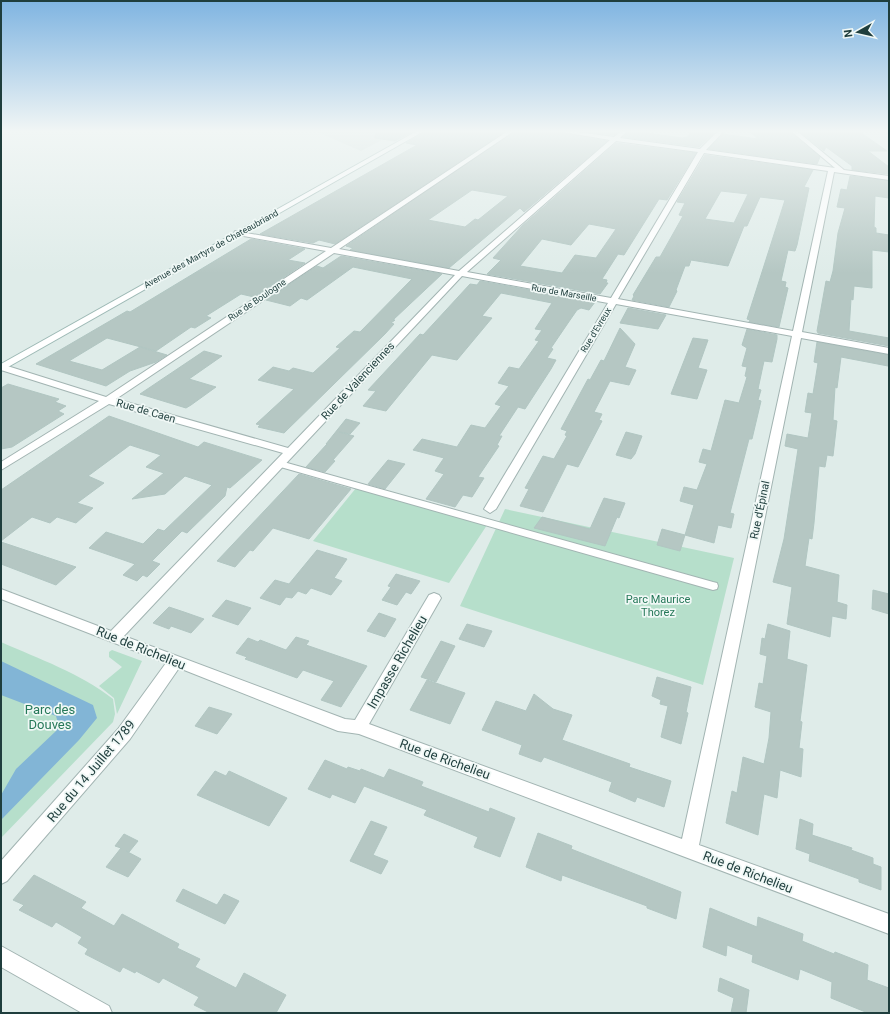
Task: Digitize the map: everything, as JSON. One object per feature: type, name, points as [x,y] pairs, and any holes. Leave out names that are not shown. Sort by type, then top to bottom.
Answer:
[{"type":"street","name":"Avenue des Martyrs de Chateaubriand","points":[[2,367],[337,178]]},
{"type":"street","name":"Rue de Boulogne","points":[[1,467],[108,400],[440,178]]},
{"type":"street","name":"Rue de Valenciennes","points":[[114,637],[460,274],[570,178]]},
{"type":"street","name":"Rue d'Evreux","points":[[490,509],[686,178]]},
{"type":"street","name":"Rue d'Épinal","points":[[689,850],[796,335],[834,178]]},
{"type":"street","name":"Rue de Marseille","points":[[238,234],[889,351]]},
{"type":"street","name":"Rue de Caen","points":[[2,367],[108,400],[291,452]]},
{"type":"street","name":"Rue de Richelieu","points":[[1,594],[344,726],[359,727],[889,924]]},
{"type":"street","name":"Impasse Richelieu","points":[[359,727],[434,598]]},
{"type":"street","name":"Rue du 14 Juillet 1789","points":[[1,875],[124,734],[175,662]]},
{"type":"street","points":[[1,956],[102,1013]]},
{"type":"lane","points":[[280,464],[713,586]]},
{"type":"green space","points":[[356,488],[487,525],[449,583],[313,541]]},
{"type":"green space","name":"Parc Maurice Thorez","points":[[505,509],[734,558],[703,685],[460,606]]},
{"type":"green space","name":"Parc des Douves","points":[[1,642],[59,667],[100,690],[113,699],[115,714],[113,722],[1,838]]},
{"type":"green space","points":[[112,650],[142,661],[117,714],[114,698],[99,686],[122,667],[109,657],[109,652]]},
{"type":"water","points":[[1,661],[93,705],[97,718],[79,740],[1,820],[1,795],[16,769],[56,731],[58,723],[56,716],[1,695]]},
{"type":"building","points":[[358,178],[434,178],[335,244],[319,240],[313,243],[260,234]]},
{"type":"building","points":[[445,178],[563,178],[524,212],[520,208],[449,268],[350,250],[353,248],[346,246]],"holes":[[[472,190],[508,196],[478,220],[475,219],[465,227],[428,220]]]},
{"type":"building","points":[[576,178],[680,178],[667,200],[659,199],[624,255],[618,254],[602,279],[607,280],[606,283],[608,283],[600,294],[487,274],[501,260],[493,258],[522,226]],"holes":[[[589,224],[616,229],[596,258],[575,255],[562,273],[520,266],[542,239],[571,245]]]},
{"type":"building","points":[[691,178],[809,178],[804,187],[809,188],[797,245],[795,251],[788,250],[781,281],[786,282],[785,287],[788,288],[779,327],[749,322],[750,320],[747,319],[785,200],[760,197],[747,226],[744,226],[728,266],[691,260],[689,266],[685,266],[676,290],[677,291],[669,307],[632,300],[633,295],[656,257],[660,257],[683,216],[679,215],[685,203],[677,202]],"holes":[[[721,191],[748,194],[734,223],[705,219]]]},
{"type":"building","points":[[850,178],[868,178],[889,181],[889,198],[875,196],[874,227],[876,228],[876,233],[889,235],[889,252],[872,250],[872,288],[854,286],[853,300],[851,299],[849,331],[889,338],[889,346],[818,333],[817,331],[826,281],[830,282],[833,271],[838,233],[845,208],[837,207],[841,189],[847,190]]},
{"type":"building","points":[[251,239],[305,249],[288,260],[305,263],[254,297],[241,294],[206,316],[211,318],[195,328],[191,327],[156,351],[107,338],[69,361],[102,370],[140,347],[167,355],[156,362],[130,371],[106,386],[36,364],[127,311],[130,312]]},
{"type":"building","points":[[341,256],[442,274],[393,320],[395,320],[391,323],[394,324],[385,334],[284,433],[258,427],[260,425],[256,424],[294,389],[258,380],[273,367],[289,371],[293,368],[313,373],[340,348],[336,347],[354,331],[360,332],[412,279],[353,267],[307,300],[301,298],[290,306],[266,300],[317,266],[323,268]]},
{"type":"building","points":[[480,281],[595,302],[589,310],[581,308],[577,310],[568,323],[551,348],[553,349],[547,358],[556,360],[551,369],[525,409],[518,407],[499,436],[502,436],[497,445],[499,446],[478,477],[484,478],[472,497],[463,495],[455,507],[426,499],[444,474],[435,471],[444,458],[413,450],[422,439],[457,447],[471,425],[485,428],[501,406],[495,404],[509,386],[498,383],[509,367],[519,369],[539,341],[535,340],[542,330],[535,329],[552,303],[501,293],[482,316],[492,318],[457,360],[432,355],[386,411],[363,406],[376,391],[368,390],[420,334],[423,335],[470,284],[477,285]]},
{"type":"building","points":[[628,308],[666,315],[658,329],[620,323]]},
{"type":"building","points":[[620,328],[635,344],[625,367],[636,370],[629,385],[610,381],[594,412],[602,414],[599,420],[602,421],[578,467],[567,464],[543,512],[520,506],[529,489],[525,488],[543,456],[554,459],[567,436],[565,435],[567,431],[561,429],[588,379],[590,380],[601,360],[604,361]]},
{"type":"building","points":[[747,329],[777,335],[777,339],[772,362],[764,361],[758,389],[761,390],[758,400],[761,401],[752,439],[749,439],[730,513],[734,514],[731,528],[718,525],[714,543],[685,535],[694,505],[680,501],[684,487],[697,490],[707,464],[699,462],[703,449],[711,451],[725,400],[739,403],[747,377],[745,376],[747,367],[742,366],[747,348],[742,345]]},
{"type":"building","points":[[693,338],[708,340],[698,368],[707,370],[697,399],[671,394]]},
{"type":"building","points":[[817,342],[888,355],[888,366],[841,357],[837,388],[835,387],[833,420],[837,421],[833,456],[827,455],[825,467],[819,466],[812,539],[809,538],[805,566],[839,575],[837,602],[847,605],[846,619],[832,616],[830,637],[787,624],[792,587],[773,582],[784,539],[798,449],[785,446],[787,434],[808,438],[812,413],[805,412],[808,393],[813,394],[818,363],[814,362]]},
{"type":"building","points":[[204,351],[222,356],[189,379],[216,387],[191,405],[186,408],[140,394]]},
{"type":"building","points":[[8,384],[59,399],[55,402],[66,406],[58,411],[64,414],[12,447],[1,449],[1,388]]},
{"type":"building","points":[[109,416],[198,447],[204,442],[262,460],[230,488],[227,487],[225,496],[187,533],[182,531],[152,561],[160,564],[147,577],[143,575],[137,581],[123,575],[135,564],[89,548],[106,532],[143,544],[158,529],[164,531],[212,485],[185,476],[165,494],[132,499],[164,473],[146,467],[161,455],[130,445],[88,476],[104,483],[77,503],[93,508],[76,523],[57,517],[50,523],[32,517],[1,541],[1,490]]},
{"type":"building","points":[[346,419],[360,423],[350,434],[339,432],[354,436],[333,460],[335,461],[325,472],[306,467],[327,444]]},
{"type":"building","points":[[626,432],[642,436],[635,454],[631,459],[616,455]]},
{"type":"building","points":[[388,460],[405,464],[385,489],[368,484]]},
{"type":"building","points":[[299,474],[351,489],[309,539],[273,528],[253,551],[250,550],[235,567],[217,561]]},
{"type":"building","points":[[604,498],[625,503],[619,518],[617,517],[605,546],[534,528],[542,517],[590,529]]},
{"type":"building","points":[[662,529],[685,535],[680,551],[657,545]]},
{"type":"building","points":[[1,542],[76,567],[56,585],[1,564]]},
{"type":"building","points":[[317,550],[347,559],[334,578],[342,581],[331,595],[311,588],[306,594],[298,591],[292,598],[286,597],[280,605],[260,598],[275,580],[289,584]]},
{"type":"building","points":[[396,574],[420,581],[411,594],[406,592],[397,605],[382,600],[391,587],[388,586]]},
{"type":"building","points":[[873,590],[889,594],[889,614],[872,609]]},
{"type":"building","points":[[226,600],[251,608],[238,625],[212,616]]},
{"type":"building","points":[[169,607],[204,619],[191,633],[171,626],[169,629],[153,623]]},
{"type":"building","points":[[379,613],[396,619],[385,637],[367,631]]},
{"type":"building","points":[[467,624],[492,631],[484,647],[459,639]]},
{"type":"building","points":[[768,624],[790,631],[787,659],[807,665],[800,721],[802,722],[799,748],[803,749],[801,777],[780,770],[777,798],[764,794],[758,835],[726,823],[732,791],[737,793],[743,757],[764,764],[769,738],[771,712],[755,707],[759,683],[763,684],[767,656],[760,654],[762,638],[765,639]]},
{"type":"building","points":[[296,637],[309,641],[306,645],[367,666],[341,707],[321,700],[334,681],[303,670],[297,678],[245,659],[247,657],[236,653],[248,638],[258,642],[260,640],[286,650]]},
{"type":"building","points":[[441,641],[455,646],[436,682],[421,677]]},
{"type":"building","points":[[657,677],[691,687],[686,712],[688,713],[681,744],[661,737],[668,706],[660,704],[661,700],[652,696]]},
{"type":"building","points":[[427,680],[465,693],[450,724],[410,710]]},
{"type":"building","points":[[534,694],[553,709],[572,715],[562,740],[630,764],[629,767],[671,781],[664,807],[637,797],[635,802],[609,791],[612,782],[544,757],[541,762],[519,754],[522,745],[482,730],[496,701],[526,711]]},
{"type":"building","points":[[209,707],[232,714],[217,734],[195,726]]},
{"type":"building","points":[[325,760],[347,769],[348,767],[360,771],[361,769],[384,778],[389,769],[423,782],[421,786],[489,812],[490,808],[515,818],[500,857],[474,847],[478,837],[424,815],[427,810],[364,786],[355,803],[332,794],[330,798],[308,789]]},
{"type":"building","points":[[215,771],[226,776],[229,771],[287,798],[269,826],[197,795]]},
{"type":"building","points":[[800,819],[813,824],[812,835],[852,848],[851,850],[873,858],[873,864],[881,867],[881,890],[859,882],[859,879],[809,861],[810,854],[796,849]]},
{"type":"building","points":[[371,821],[387,827],[373,855],[388,861],[381,874],[350,861]]},
{"type":"building","points":[[538,833],[572,846],[571,849],[681,892],[676,919],[647,908],[647,906],[562,875],[561,881],[526,867]]},
{"type":"building","points":[[124,834],[138,841],[129,852],[126,851],[141,859],[128,877],[106,867],[121,848],[115,846]]},
{"type":"building","points":[[34,875],[86,902],[81,908],[114,926],[122,914],[179,944],[177,948],[200,959],[195,967],[236,988],[244,973],[286,995],[276,1013],[210,1013],[194,1005],[199,997],[163,978],[159,983],[136,971],[135,973],[123,967],[120,972],[85,954],[88,949],[78,943],[82,937],[56,922],[52,927],[19,910],[24,905],[13,900]]},
{"type":"building","points":[[183,889],[217,905],[224,894],[239,901],[225,924],[176,901]]},
{"type":"building","points":[[710,908],[757,927],[758,917],[803,934],[802,941],[834,954],[835,952],[868,965],[867,980],[889,988],[889,1013],[868,1013],[831,998],[832,982],[800,969],[798,980],[752,962],[753,955],[727,945],[726,956],[703,947]]},
{"type":"building","points":[[720,978],[749,990],[746,1013],[731,1013],[734,998],[718,991]]}]
